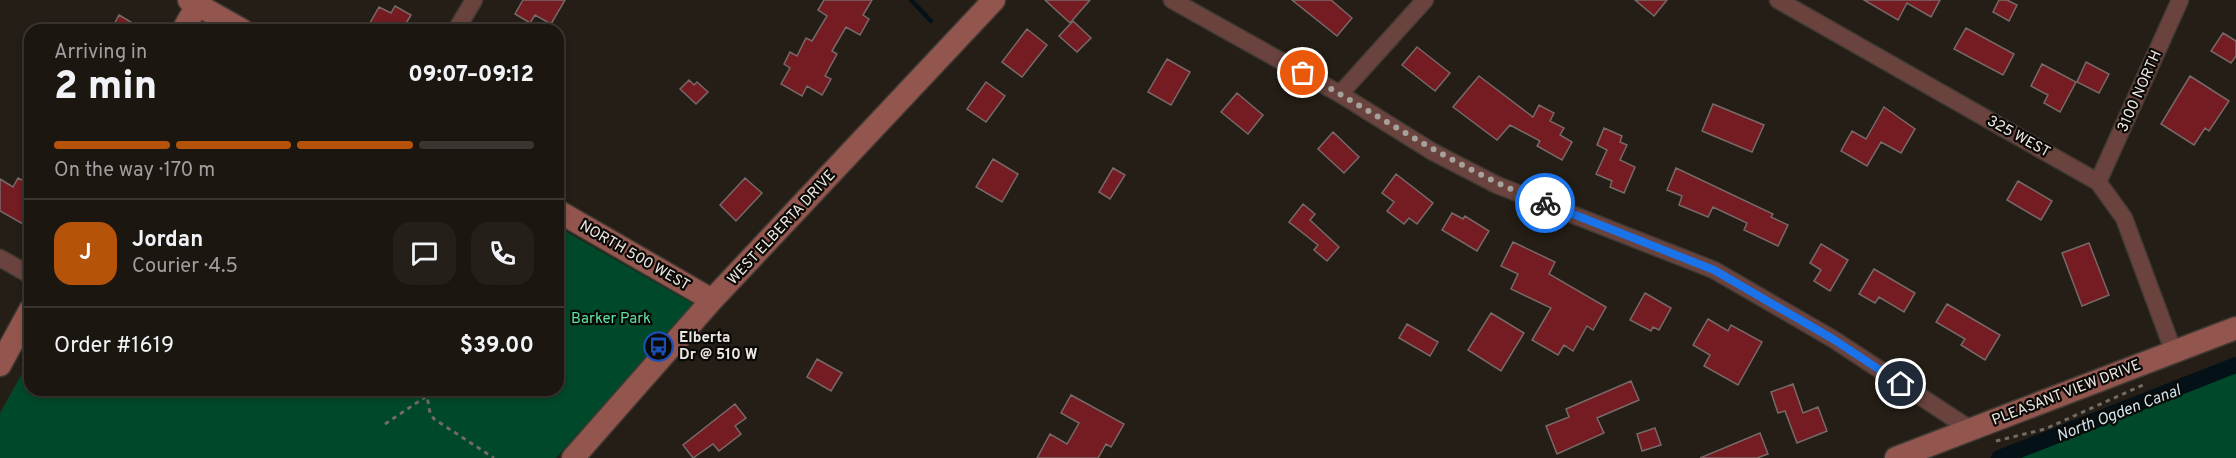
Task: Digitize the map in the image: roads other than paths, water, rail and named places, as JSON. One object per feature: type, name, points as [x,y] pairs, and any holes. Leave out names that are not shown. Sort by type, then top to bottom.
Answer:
[{"type":"street","points":[[460,24],[474,0]]},
{"type":"street","name":"WEST ELBERTA DRIVE","points":[[573,458],[712,300],[994,0]]},
{"type":"street","points":[[1172,0],[1341,94],[1433,152],[1497,185],[1714,270],[1833,339],[1971,429]]},
{"type":"street","points":[[1341,94],[1425,0]]},
{"type":"street","name":"325 WEST","points":[[1778,0],[2098,182],[2124,218],[2173,350]]},
{"type":"street","name":"3100 NORTH","points":[[2098,182],[2180,0]]},
{"type":"street","points":[[186,24],[196,2],[232,24]]},
{"type":"street","name":"NORTH 500 WEST","points":[[564,214],[712,300]]},
{"type":"street","points":[[0,258],[24,272]]},
{"type":"street","points":[[0,365],[24,321]]},
{"type":"street","name":"PLEASANT VIEW DRIVE","points":[[1896,458],[2173,350],[2236,328]]},
{"type":"waterway","points":[[911,0],[931,21]]},
{"type":"waterway","name":"North Ogden Canal","points":[[1999,458],[2236,365]]},
{"type":"place","name":"Elberta Dr @ 510 W","points":[[658,346]]},
{"type":"park label","name":"Barker Park","points":[[611,318]]}]
